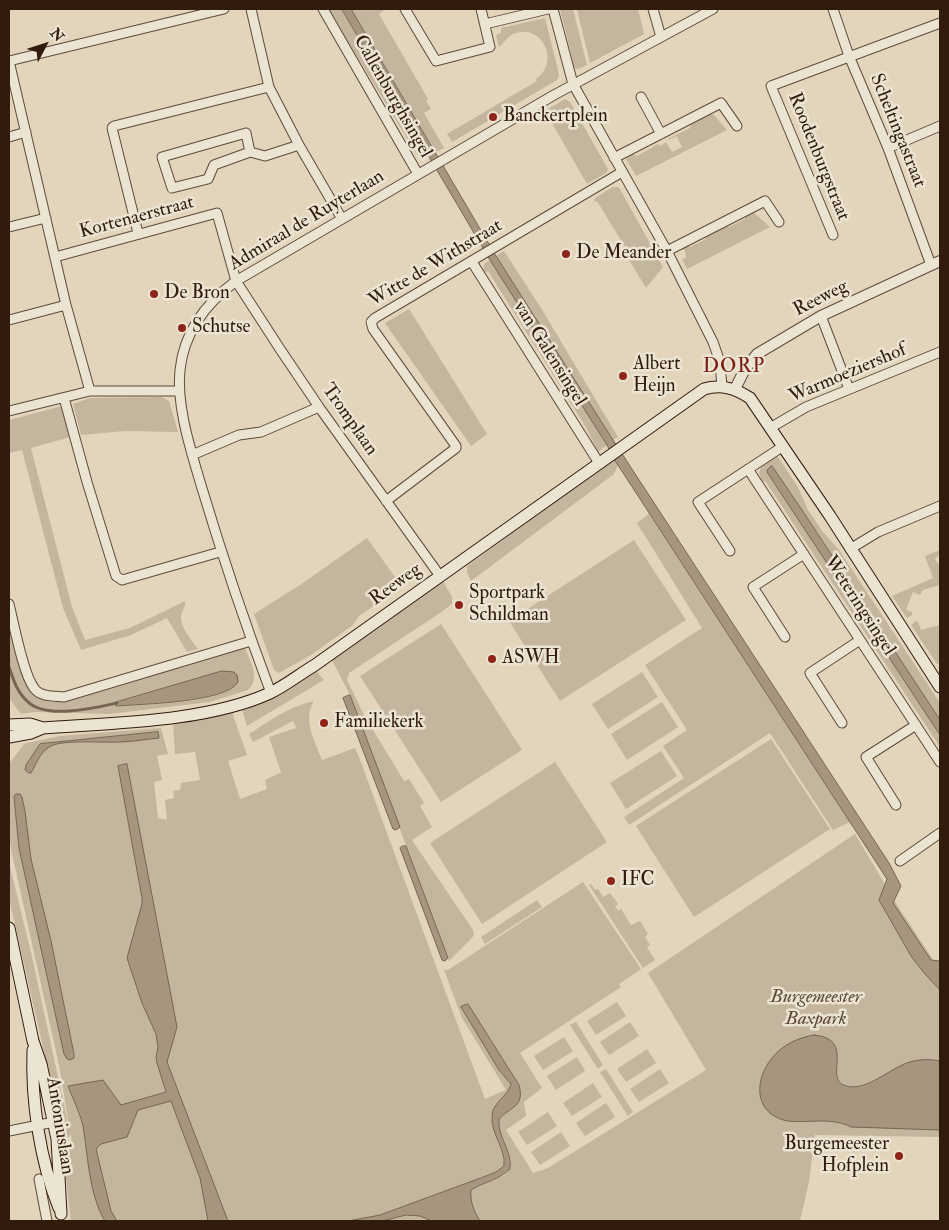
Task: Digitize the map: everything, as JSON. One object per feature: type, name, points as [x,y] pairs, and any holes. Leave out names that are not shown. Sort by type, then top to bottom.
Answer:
[{"type":"main road","name":"Reeweg","points":[[9,737],[31,733],[43,728],[165,718],[202,712],[238,705],[271,693],[315,665],[704,389],[722,387],[735,389],[750,398]]},
{"type":"main road","name":"Weteringsingel","points":[[750,398],[850,549],[936,672],[940,687]]},
{"type":"main road","name":"Reeweg","points":[[9,725],[30,724],[43,728]]},
{"type":"main road","name":"Antoniuslaan","points":[[9,928],[33,1041],[41,1064],[54,1122],[57,1139],[62,1218]]},
{"type":"main road","name":"Antoniuslaan","points":[[33,1041],[32,1066],[37,1125],[52,1190],[62,1218]]},
{"type":"street","points":[[90,391],[66,305],[9,61],[224,9]]},
{"type":"street","points":[[251,9],[270,87],[299,145],[342,219]]},
{"type":"street","name":"Callenburghsingel","points":[[323,9],[418,174]]},
{"type":"street","points":[[405,9],[436,61],[490,48],[481,9]]},
{"type":"street","points":[[485,24],[520,12],[548,9]]},
{"type":"street","points":[[553,9],[573,84],[667,251],[717,350],[722,387]]},
{"type":"street","points":[[653,9],[661,37]]},
{"type":"street","name":"Admiraal de Ruyterlaan","points":[[271,693],[220,552],[192,455],[178,391],[180,369],[188,334],[204,309],[222,291],[236,281],[573,84],[713,9]]},
{"type":"street","name":"Scheltingastraat","points":[[833,9],[849,56],[936,263]]},
{"type":"street","points":[[849,56],[940,23]]},
{"type":"street","name":"Roodenburgstraat","points":[[833,235],[771,86],[849,56]]},
{"type":"street","points":[[138,234],[112,128],[270,87]]},
{"type":"street","points":[[641,97],[661,134]]},
{"type":"street","points":[[614,158],[721,103],[737,126]]},
{"type":"street","points":[[888,148],[940,126]]},
{"type":"street","points":[[9,137],[26,132]]},
{"type":"street","points":[[250,152],[246,133],[162,157],[172,188],[208,179],[214,165],[250,152],[265,156],[299,145]]},
{"type":"street","name":"Witte de Withstraat","points":[[386,501],[456,448],[373,329],[372,322],[375,318],[622,172]]},
{"type":"street","points":[[667,251],[764,201],[778,222]]},
{"type":"street","name":"Kortenaerstraat","points":[[55,257],[217,213],[236,281]]},
{"type":"street","points":[[9,227],[46,218]]},
{"type":"street","name":"van Galensingel","points":[[472,262],[599,463]]},
{"type":"street","name":"Reeweg","points":[[735,389],[753,357],[822,316],[936,263]]},
{"type":"street","name":"Tromplaan","points":[[236,281],[319,407],[440,576]]},
{"type":"street","points":[[9,320],[66,305]]},
{"type":"street","points":[[822,316],[849,389]]},
{"type":"street","name":"Warmoeziershof","points":[[770,428],[806,407],[940,352]]},
{"type":"street","points":[[9,410],[90,391],[178,391]]},
{"type":"street","points":[[64,398],[116,576],[122,580],[220,552]]},
{"type":"street","points":[[192,455],[239,435],[261,432],[319,407]]},
{"type":"street","points":[[730,551],[698,502],[782,447]]},
{"type":"street","name":"Weteringsingel","points":[[748,469],[940,762]]},
{"type":"street","points":[[850,549],[878,532],[940,506]]},
{"type":"street","points":[[785,637],[753,587],[804,554]]},
{"type":"street","points":[[9,604],[24,664],[34,689],[42,694],[52,696],[64,696],[251,641]]},
{"type":"street","points":[[842,723],[810,673],[860,640]]},
{"type":"street","points":[[896,805],[866,757],[916,725]]},
{"type":"street","points":[[900,861],[940,833]]},
{"type":"street","points":[[9,1131],[54,1122]]},
{"type":"street","points":[[39,1179],[48,1221]]},
{"type":"green space","points":[[328,9],[342,9],[429,156],[421,160],[416,153]]},
{"type":"green space","points":[[351,9],[384,10],[379,14],[428,99],[426,101],[431,109],[424,113],[444,148],[436,152]]},
{"type":"green space","points":[[560,9],[573,9],[587,65],[578,69],[573,68]]},
{"type":"green space","points":[[638,9],[644,34],[590,63],[577,10]]},
{"type":"green space","points":[[545,18],[559,75],[557,80],[452,142],[447,134],[537,81],[536,79],[543,72],[547,63],[545,46],[540,38],[523,32],[513,34],[499,47],[496,35],[501,33],[501,28]]},
{"type":"green space","points":[[565,99],[570,102],[608,169],[606,173],[587,184],[545,111]]},
{"type":"green space","points":[[711,114],[727,130],[636,176],[626,159],[633,154],[637,156],[658,144],[660,146],[666,142],[672,152],[682,147],[677,136],[668,139],[690,128],[691,124]]},
{"type":"green space","points":[[613,187],[620,189],[663,267],[646,288],[626,255],[628,252],[597,201],[594,202],[595,198]]},
{"type":"green space","points":[[751,212],[770,227],[687,269],[682,259],[686,258],[685,250],[682,250],[682,248],[686,245],[690,247],[706,239],[707,235],[726,225],[729,227],[745,219],[746,215]]},
{"type":"green space","points":[[504,251],[541,308],[618,437],[613,440],[496,256]]},
{"type":"green space","points":[[490,260],[607,445],[598,452],[587,429],[488,271],[483,274],[484,264]]},
{"type":"green space","points":[[409,309],[487,434],[471,446],[385,323]]},
{"type":"green space","points":[[162,397],[169,401],[178,432],[125,431],[81,435],[73,404],[90,398]]},
{"type":"green space","points":[[62,406],[70,437],[31,448],[72,607],[85,640],[130,628],[185,601],[181,616],[182,625],[198,649],[187,652],[167,618],[131,635],[81,650],[63,608],[22,450],[9,453],[9,420]]},
{"type":"green space","points":[[773,457],[778,457],[798,487],[808,510],[823,532],[839,550],[940,703],[940,720],[806,516],[767,472],[940,735],[940,747],[766,482],[762,481],[759,474],[761,466]]},
{"type":"green space","points":[[614,459],[618,465],[614,474],[471,581],[467,572],[467,566]]},
{"type":"green space","points":[[649,514],[850,822],[833,830],[770,733],[629,825],[624,817],[684,778],[663,746],[687,730],[645,665],[702,628],[637,523]]},
{"type":"green space","points":[[367,538],[400,584],[398,589],[359,616],[353,625],[311,655],[279,673],[274,670],[254,614],[300,585]]},
{"type":"green space","points":[[634,540],[686,620],[560,701],[509,621]]},
{"type":"green space","points":[[940,550],[940,557],[939,555],[935,559],[940,567],[940,585],[923,590],[920,595],[913,592],[906,610],[912,612],[912,615],[907,618],[892,596],[933,578],[925,556]]},
{"type":"green space","points":[[443,581],[452,597],[452,604],[349,673],[347,680],[364,715],[404,781],[409,779],[424,803],[420,806],[432,827],[412,840],[473,930],[474,935],[471,939],[449,961],[350,695],[332,660]]},
{"type":"green space","points":[[9,616],[39,697],[51,702],[69,701],[245,648],[252,664],[254,675],[252,686],[248,690],[210,702],[109,714],[36,712],[21,714],[9,698]],"holes":[[[236,685],[226,692],[196,700],[161,704],[116,706],[114,704]]]},
{"type":"green space","points":[[916,621],[921,630],[940,625],[940,663],[937,664],[911,625]]},
{"type":"green space","points":[[441,624],[522,750],[441,802],[360,676]]},
{"type":"green space","points":[[316,671],[324,680],[247,726],[242,709],[283,692]]},
{"type":"green space","points":[[642,672],[658,697],[608,729],[592,704]]},
{"type":"green space","name":"Burgemeester Baxpark","points":[[314,701],[309,716],[309,723],[322,760],[355,748],[359,757],[485,1099],[506,1090],[462,1018],[444,970],[448,970],[583,882],[641,969],[619,984],[621,987],[520,1053],[542,1088],[524,1102],[526,1116],[506,1130],[533,1173],[548,1168],[706,1070],[648,973],[855,834],[899,908],[940,970],[940,1137],[815,1135],[809,1182],[800,1221],[360,1221],[471,1190],[505,1175],[510,1169],[510,1157],[501,1134],[499,1119],[518,1101],[520,1097],[519,1085],[468,1004],[499,1070],[511,1084],[507,1093],[493,1109],[492,1123],[504,1159],[504,1166],[496,1172],[380,1215],[348,1221],[71,1221],[62,1145],[72,1144],[71,1134],[64,1139],[61,1136],[57,1108],[9,898],[9,862],[70,1132],[60,1070],[11,849],[9,833],[9,764],[24,744],[27,743],[60,736],[161,728],[168,754],[157,756],[162,780],[154,782],[158,818],[167,820],[165,800],[174,798],[173,791],[180,790],[181,783],[200,780],[195,752],[175,754],[173,722],[232,712],[247,755],[228,761],[240,799],[267,789],[265,780],[284,771],[281,772],[269,737],[296,728],[293,721],[253,742],[249,734],[288,710]]},
{"type":"green space","points":[[662,702],[678,727],[627,760],[611,734]]},
{"type":"green space","points":[[771,739],[830,829],[694,917],[636,826]]},
{"type":"green space","points":[[661,751],[677,776],[626,809],[610,783]]},
{"type":"green space","points":[[555,762],[607,842],[482,924],[430,843]]},
{"type":"green space","points":[[591,884],[595,890],[598,889],[603,897],[610,893],[618,904],[615,906],[618,911],[621,909],[631,925],[640,921],[648,934],[645,937],[650,945],[647,947],[655,960],[643,968],[589,885]]},
{"type":"green space","points":[[537,900],[542,907],[485,944],[481,937]]},
{"type":"green space","points":[[617,1002],[626,1016],[596,1035],[587,1021]]},
{"type":"green space","points":[[576,1022],[603,1065],[598,1069],[570,1025]]},
{"type":"green space","points":[[630,1022],[639,1036],[609,1055],[600,1042]]},
{"type":"green space","points":[[564,1037],[573,1051],[543,1070],[534,1056]]},
{"type":"green space","points":[[647,1049],[656,1063],[626,1082],[617,1069]]},
{"type":"green space","points":[[577,1057],[585,1071],[556,1090],[547,1076]]},
{"type":"green space","points":[[606,1069],[633,1112],[628,1116],[600,1072]]},
{"type":"green space","points":[[660,1069],[669,1083],[639,1102],[630,1089]]},
{"type":"green space","points":[[593,1083],[602,1097],[572,1116],[563,1103]]},
{"type":"green space","points":[[606,1103],[615,1117],[585,1136],[576,1123]]},
{"type":"green space","points":[[548,1112],[557,1126],[527,1145],[518,1132]]},
{"type":"green space","points":[[561,1132],[570,1146],[540,1165],[531,1152]]},
{"type":"shaded area","points":[[342,9],[351,9],[496,256],[613,440],[889,863],[901,886],[893,903],[931,960],[940,961],[940,990],[911,956],[879,900],[887,879],[614,459],[490,260]]},
{"type":"shaded area","points":[[772,466],[940,720],[940,735],[767,472]]},
{"type":"shaded area","points":[[222,671],[234,672],[237,675],[238,682],[230,689],[217,694],[162,703],[116,706],[114,703]]},
{"type":"shaded area","points":[[350,695],[400,827],[396,830],[393,829],[343,698]]},
{"type":"shaded area","points":[[158,732],[159,738],[124,742],[72,742],[55,745],[43,752],[31,773],[25,770],[26,765],[40,744]]},
{"type":"shaded area","points":[[127,764],[177,1027],[167,1062],[228,1221],[208,1221],[200,1178],[171,1101],[138,1110],[127,1137],[101,1144],[96,1149],[111,1211],[117,1221],[105,1221],[92,1187],[82,1121],[68,1086],[103,1080],[121,1105],[166,1092],[157,1063],[158,1047],[156,1034],[142,1003],[127,958],[142,898],[118,766]]},
{"type":"shaded area","points":[[16,794],[20,794],[22,797],[25,811],[31,859],[51,941],[74,1054],[74,1058],[70,1060],[64,1054],[19,848],[14,797]]},
{"type":"shaded area","points":[[406,846],[448,958],[445,961],[442,960],[400,848]]},
{"type":"shaded area","points":[[468,1004],[519,1085],[520,1098],[518,1102],[499,1119],[500,1132],[509,1156],[510,1169],[501,1176],[471,1190],[473,1207],[480,1221],[432,1221],[420,1216],[406,1215],[382,1221],[348,1221],[380,1215],[486,1176],[504,1166],[503,1154],[492,1123],[492,1117],[494,1107],[511,1084],[499,1070],[461,1007]]},
{"type":"shaded area","points":[[815,1035],[827,1038],[834,1044],[837,1052],[837,1076],[840,1082],[846,1086],[854,1087],[870,1082],[910,1062],[918,1060],[940,1061],[940,1130],[851,1127],[841,1123],[792,1121],[776,1117],[769,1112],[761,1098],[760,1090],[763,1073],[767,1065],[776,1053],[786,1046],[797,1040]]},
{"type":"waterway","points":[[9,667],[21,694],[35,707],[46,710],[70,711],[117,703]]},
{"type":"place","name":"Banckertplein","points":[[493,117]]},
{"type":"place","name":"De Meander","points":[[566,254]]},
{"type":"place","name":"De Bron","points":[[154,294]]},
{"type":"place","name":"Schutse","points":[[182,328]]},
{"type":"place","name":"Albert Heijn","points":[[623,376]]},
{"type":"place","name":"Sportpark Schildman","points":[[459,605]]},
{"type":"place","name":"ASWH","points":[[492,659]]},
{"type":"place","name":"Familiekerk","points":[[324,723]]},
{"type":"place","name":"IFC","points":[[611,881]]},
{"type":"place","name":"Burgemeester Hofplein","points":[[899,1156]]},
{"type":"district","name":"DORP","points":[[734,368]]}]
